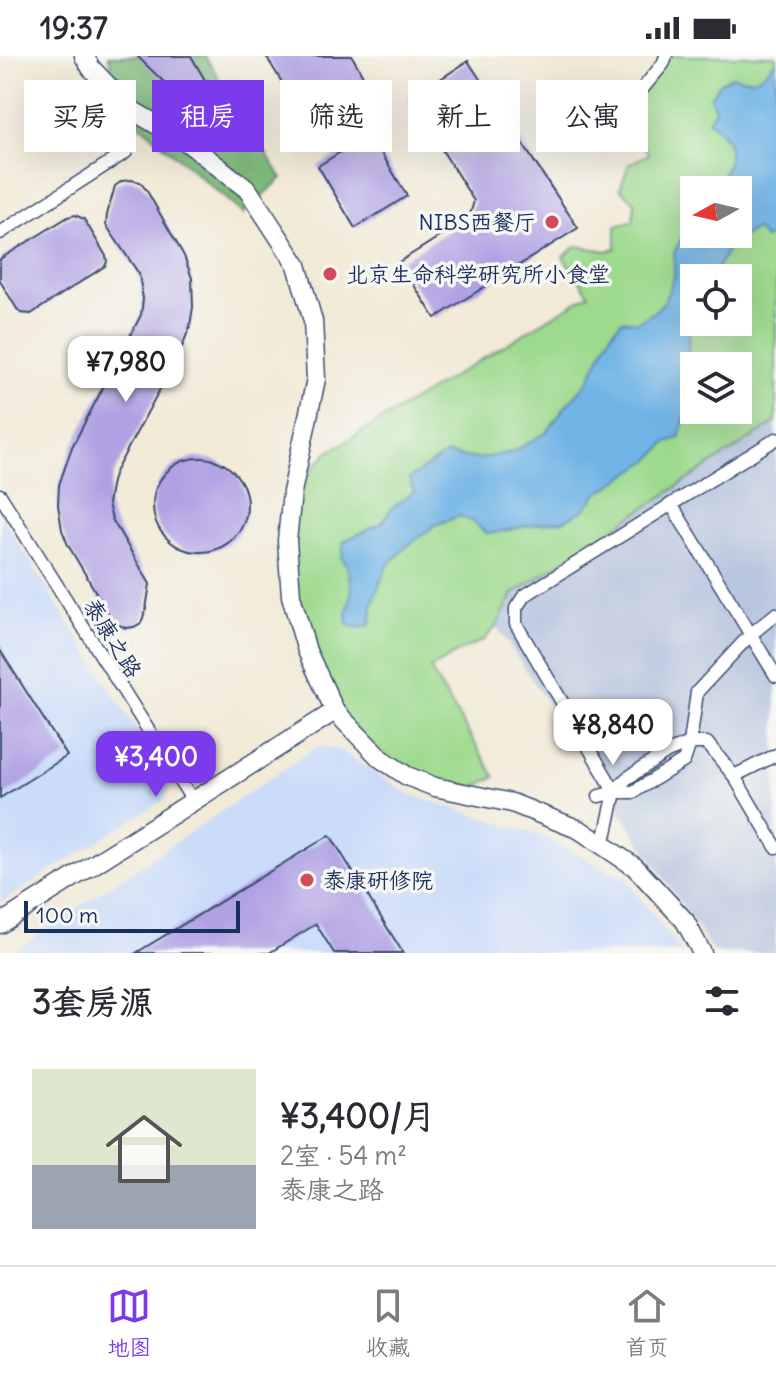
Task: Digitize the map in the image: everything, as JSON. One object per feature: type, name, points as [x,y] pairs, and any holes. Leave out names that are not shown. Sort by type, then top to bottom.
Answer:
[{"type":"street","points":[[84,56],[91,68],[130,109],[188,143],[248,190],[297,265],[313,321],[316,379],[292,492],[287,541],[291,596],[307,651],[335,711],[380,758],[407,776],[435,787],[512,803],[580,830],[635,867],[685,921],[702,953]]},
{"type":"street","points":[[648,82],[666,56]]},
{"type":"street","points":[[0,233],[126,152]]},
{"type":"street","points":[[603,846],[615,792],[516,624],[516,608],[524,596],[775,441]]},
{"type":"street","name":"泰康之路","points":[[0,495],[193,801]]},
{"type":"street","points":[[671,504],[776,676]]},
{"type":"street","points":[[599,796],[633,792],[684,761],[690,743],[697,692],[750,635],[776,614]]},
{"type":"street","points":[[0,924],[335,711]]},
{"type":"street","points":[[690,743],[707,743],[734,776],[776,847]]},
{"type":"street","points":[[734,776],[776,755]]},
{"type":"shaded area","points":[[776,422],[776,953],[714,953],[497,627],[513,594]]},
{"type":"shaded area","points":[[0,514],[168,780],[170,790],[164,800],[0,903]]},
{"type":"shaded area","name":"泰康研修院","points":[[318,746],[339,750],[409,794],[541,836],[625,878],[682,953],[11,953]]},
{"type":"green space","points":[[108,56],[205,56],[220,80],[152,80],[152,135],[136,121],[136,80],[99,80],[111,64]]},
{"type":"green space","points":[[666,56],[776,56],[776,422],[513,594],[496,627],[483,641],[430,669],[495,777],[474,787],[407,776],[335,711],[291,596],[292,492],[327,453],[589,294],[563,257],[576,246],[607,251],[616,248],[616,226],[633,221],[635,202],[620,189],[629,164],[649,154],[648,80]]},
{"type":"green space","points":[[264,149],[282,178],[243,214],[171,152],[264,152]]},
{"type":"water","points":[[776,60],[776,234],[765,239],[756,229],[752,231],[752,176],[722,176],[728,163],[728,145],[718,129],[708,121],[715,110],[710,97],[721,82],[732,76],[747,79],[758,77]]},
{"type":"water","points":[[680,241],[680,248],[729,248],[719,264],[680,264],[680,336],[688,336],[688,352],[680,352],[680,424],[683,424],[679,438],[667,442],[651,459],[596,495],[584,510],[563,521],[494,533],[486,533],[460,516],[435,525],[387,566],[372,604],[371,624],[360,628],[348,625],[352,589],[342,558],[344,541],[382,523],[391,509],[414,492],[409,479],[446,454],[478,459],[512,452],[546,433],[589,380],[611,333],[622,320],[637,322],[664,302],[674,277],[674,253]]},
{"type":"building","points":[[137,56],[191,56],[205,80],[162,80]]},
{"type":"building","points":[[266,56],[352,56],[365,80],[281,80]]},
{"type":"building","points":[[468,61],[481,80],[439,80]]},
{"type":"building","points":[[520,140],[578,228],[435,318],[399,262],[469,218],[474,201],[443,152],[520,152]]},
{"type":"building","points":[[341,152],[381,152],[407,196],[355,228],[318,166]]},
{"type":"building","points":[[131,180],[140,182],[147,191],[184,256],[192,278],[193,307],[180,352],[114,474],[111,486],[108,504],[112,519],[150,584],[141,623],[126,628],[114,623],[68,545],[58,505],[59,485],[72,447],[141,315],[143,299],[139,274],[106,225],[115,186]]},
{"type":"building","points":[[75,215],[84,219],[106,256],[105,266],[31,314],[21,313],[0,281],[0,259]]},
{"type":"building","points":[[200,458],[218,462],[233,472],[243,487],[247,505],[243,523],[233,538],[218,548],[200,552],[182,548],[167,538],[157,523],[153,505],[157,487],[167,472],[182,462]]},
{"type":"building","points":[[0,650],[67,756],[0,798]]},
{"type":"building","name":"泰康研修院","points":[[330,835],[403,953],[334,953],[316,924],[269,953],[136,953]]},
{"type":"place","name":"NIBS西餐厅","points":[[552,222]]},
{"type":"place","name":"北京生命科学研究所小食堂","points":[[330,274]]},
{"type":"place","name":"泰康研修院","points":[[307,880]]}]
